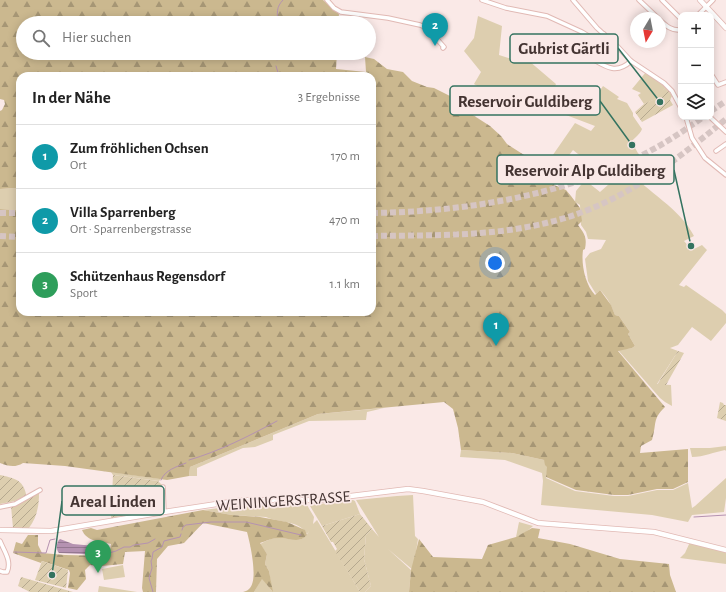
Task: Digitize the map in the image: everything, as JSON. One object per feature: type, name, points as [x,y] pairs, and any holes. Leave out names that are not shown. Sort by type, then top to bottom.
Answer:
[{"type":"street","points":[[327,0],[334,8],[341,12],[372,16]]},
{"type":"street","points":[[482,0],[506,8],[551,17],[595,40],[599,39],[604,34]]},
{"type":"street","points":[[573,0],[583,13],[632,61],[664,83],[672,91],[678,102]]},
{"type":"street","points":[[639,0],[652,12]]},
{"type":"street","points":[[662,0],[678,16]]},
{"type":"street","points":[[700,0],[712,12]]},
{"type":"street","points":[[701,12],[713,0]]},
{"type":"street","points":[[714,14],[726,24]]},
{"type":"street","points":[[376,16],[420,25],[427,28],[444,47],[443,48]]},
{"type":"street","points":[[714,17],[726,28]]},
{"type":"street","points":[[666,25],[674,30],[678,30]]},
{"type":"street","points":[[518,39],[529,40],[554,53],[579,53],[611,68],[623,67],[632,61]]},
{"type":"street","points":[[714,79],[718,85],[726,82]]},
{"type":"street","points":[[687,120],[692,138],[705,158],[726,175]]},
{"type":"street","points":[[713,120],[726,132]]},
{"type":"street","points":[[716,151],[726,144]]},
{"type":"street","points":[[163,487],[164,512]]},
{"type":"street","name":"WEININGERSTRASSE","points":[[0,530],[51,531],[243,500],[318,500],[405,489],[483,502],[538,523],[654,532],[726,550]]},
{"type":"street","points":[[0,507],[15,504],[40,490]]},
{"type":"street","points":[[0,541],[10,566],[7,572],[0,571]]},
{"type":"shaded area","points":[[478,16],[502,26],[499,55],[518,61],[522,55],[556,84],[553,91],[583,101],[590,90],[597,95],[603,86],[619,97],[617,99],[627,103],[633,113],[633,116],[642,129],[628,146],[629,148],[634,146],[639,155],[630,162],[627,169],[672,209],[688,226],[694,236],[684,241],[692,250],[702,245],[707,250],[679,285],[684,287],[686,285],[722,310],[726,314],[726,323],[711,341],[692,327],[678,345],[670,348],[678,351],[657,384],[671,385],[672,406],[660,398],[618,350],[632,348],[635,346],[628,334],[630,332],[619,316],[615,315],[603,293],[600,290],[596,294],[588,281],[585,259],[590,253],[601,249],[606,240],[588,239],[586,232],[581,225],[580,205],[575,202],[576,191],[585,180],[600,192],[609,184],[606,176],[597,172],[596,161],[583,158],[573,150],[558,170],[548,162],[575,123],[591,131],[595,126],[545,107],[482,89],[474,84],[481,72],[464,51],[474,38]]},
{"type":"shaded area","points":[[646,72],[666,86],[658,98],[644,104],[638,95],[641,93],[632,89]]},
{"type":"shaded area","points":[[666,86],[672,96],[670,100],[673,105],[642,122],[635,112],[644,104],[657,98]]},
{"type":"shaded area","points":[[16,188],[16,210],[0,209],[0,189]]},
{"type":"shaded area","points":[[678,351],[684,353],[666,385],[657,385]]},
{"type":"shaded area","points":[[720,402],[726,405],[726,421],[717,418]]},
{"type":"shaded area","points":[[384,408],[367,412],[366,420],[309,421],[273,435],[273,440],[255,447],[243,448],[197,468],[197,476],[189,476],[190,467],[318,414]]},
{"type":"shaded area","points":[[726,446],[726,451],[696,457],[692,457],[690,448],[710,448]]},
{"type":"shaded area","points":[[461,450],[512,453],[544,460],[548,466],[546,478],[575,491],[614,496],[628,496],[657,490],[673,490],[688,483],[692,508],[726,478],[724,512],[692,515],[688,522],[652,515],[541,505],[543,481],[542,473],[505,460],[460,457]]},
{"type":"shaded area","points":[[111,472],[161,479],[159,481],[113,475]]},
{"type":"shaded area","points":[[0,475],[13,478],[20,482],[25,489],[26,494],[24,497],[15,501],[0,504]]},
{"type":"shaded area","points":[[113,475],[158,481],[162,485],[162,502],[128,508],[128,514],[111,518]]},
{"type":"shaded area","points":[[39,493],[37,511],[29,528],[13,528],[11,506]]},
{"type":"shaded area","points":[[413,495],[415,536],[418,539],[413,570],[388,549],[411,570],[409,592],[365,592],[371,586],[364,559],[366,535],[372,529],[379,537],[356,500]]},
{"type":"shaded area","points":[[355,501],[360,514],[322,526],[310,506],[311,505]]},
{"type":"shaded area","points":[[244,505],[307,505],[314,517],[313,524],[317,520],[360,592],[254,592],[262,578],[272,591],[269,571],[265,564],[267,554],[260,544],[275,538],[299,540],[306,536],[309,531],[307,534],[299,526],[266,517],[232,515],[203,510]]},
{"type":"shaded area","points":[[360,514],[372,529],[366,535],[364,559],[371,586],[365,592],[360,592],[335,551],[337,549],[333,542],[331,542],[322,526]]},
{"type":"shaded area","points":[[519,522],[533,526],[526,532],[516,537]]},
{"type":"shaded area","points":[[60,539],[73,544],[106,547],[109,550],[108,555],[59,553],[57,546]]},
{"type":"shaded area","points":[[690,542],[726,551],[726,564],[680,558],[685,553]]},
{"type":"shaded area","points":[[42,561],[68,570],[66,588],[35,580]]},
{"type":"shaded area","points":[[123,565],[125,577],[104,580],[102,569]]},
{"type":"shaded area","points":[[21,577],[73,592],[30,592],[18,586]]},
{"type":"shaded area","points":[[99,586],[137,592],[98,592]]},
{"type":"green space","points":[[0,0],[323,0],[339,14],[339,16],[16,16],[16,60],[337,60],[336,69],[366,72],[16,72],[16,188],[0,189],[0,111],[5,104],[4,100],[0,99]]},
{"type":"green space","points":[[365,60],[375,60],[387,69],[403,72],[412,81],[434,88],[464,103],[468,103],[465,110],[490,126],[507,144],[543,167],[546,163],[561,173],[554,185],[566,190],[580,208],[582,221],[578,225],[586,239],[585,249],[583,250],[583,261],[586,280],[595,295],[600,290],[611,305],[615,315],[619,316],[630,332],[628,334],[635,346],[618,351],[665,407],[656,418],[652,440],[641,446],[640,453],[688,449],[688,482],[673,489],[657,489],[628,495],[614,495],[576,490],[546,477],[547,467],[544,460],[512,453],[461,450],[458,428],[453,409],[444,402],[318,414],[190,467],[189,476],[167,480],[65,466],[23,463],[17,466],[12,466],[0,463],[0,209],[16,210],[16,316],[376,316],[376,72],[366,72]]},
{"type":"green space","points":[[203,510],[287,522],[305,530],[307,535],[298,540],[276,538],[260,543],[267,554],[265,564],[269,571],[273,592],[262,579],[254,592],[243,592],[247,591],[252,585],[254,570],[247,532],[203,523],[184,543],[168,546],[157,559],[156,592],[143,592],[145,551],[125,552],[123,564],[102,566],[90,565],[85,570],[86,579],[77,590],[68,588],[69,570],[42,561],[41,563],[13,553],[16,542],[22,544],[28,535],[38,535],[38,545],[42,553],[109,556],[111,544],[90,539],[82,530],[91,528],[97,530]]},
{"type":"green space","points":[[532,528],[540,529],[538,538],[570,544],[620,559],[669,564],[670,575],[676,592],[409,592],[411,570],[419,539],[433,557],[482,559],[488,545],[516,537]]},
{"type":"waterway","points":[[277,16],[279,5],[283,0]]},
{"type":"waterway","points":[[276,66],[278,72]]},
{"type":"waterway","points":[[189,460],[223,448],[277,421]]},
{"type":"waterway","points":[[161,480],[168,471],[186,463]]},
{"type":"waterway","points":[[694,517],[726,515]]},
{"type":"waterway","points":[[182,530],[186,525],[211,522],[246,522],[301,535]]},
{"type":"waterway","points":[[153,592],[149,578],[152,568],[151,561],[153,552],[162,547],[164,541],[180,537],[181,534]]},
{"type":"waterway","points":[[14,552],[46,553],[50,540],[55,539]]},
{"type":"waterway","points":[[109,553],[124,547],[148,543],[155,539]]},
{"type":"tunnel","points":[[714,109],[726,101]]},
{"type":"tunnel","points":[[376,236],[484,233],[528,227],[575,215],[622,194],[644,181],[665,167],[726,119]]},
{"type":"tunnel","points":[[376,213],[425,211],[477,205],[503,201],[554,189],[618,167],[668,141],[699,120]]},
{"type":"tunnel","points":[[0,213],[16,213]]},
{"type":"tunnel","points":[[0,236],[16,237]]},
{"type":"place","name":"Villa Sparrenberg","points":[[435,46]]},
{"type":"place","name":"Gubrist Gärtli","points":[[660,102]]},
{"type":"place","name":"Reservoir Guldiberg","points":[[632,145]]},
{"type":"place","name":"Reservoir Alp Guldiberg","points":[[691,246]]},
{"type":"place","name":"Zum fröhlichen Ochsen","points":[[496,346]]},
{"type":"place","name":"Schützenhaus Regensdorf","points":[[98,573]]},
{"type":"place","name":"Areal Linden","points":[[52,575]]}]
